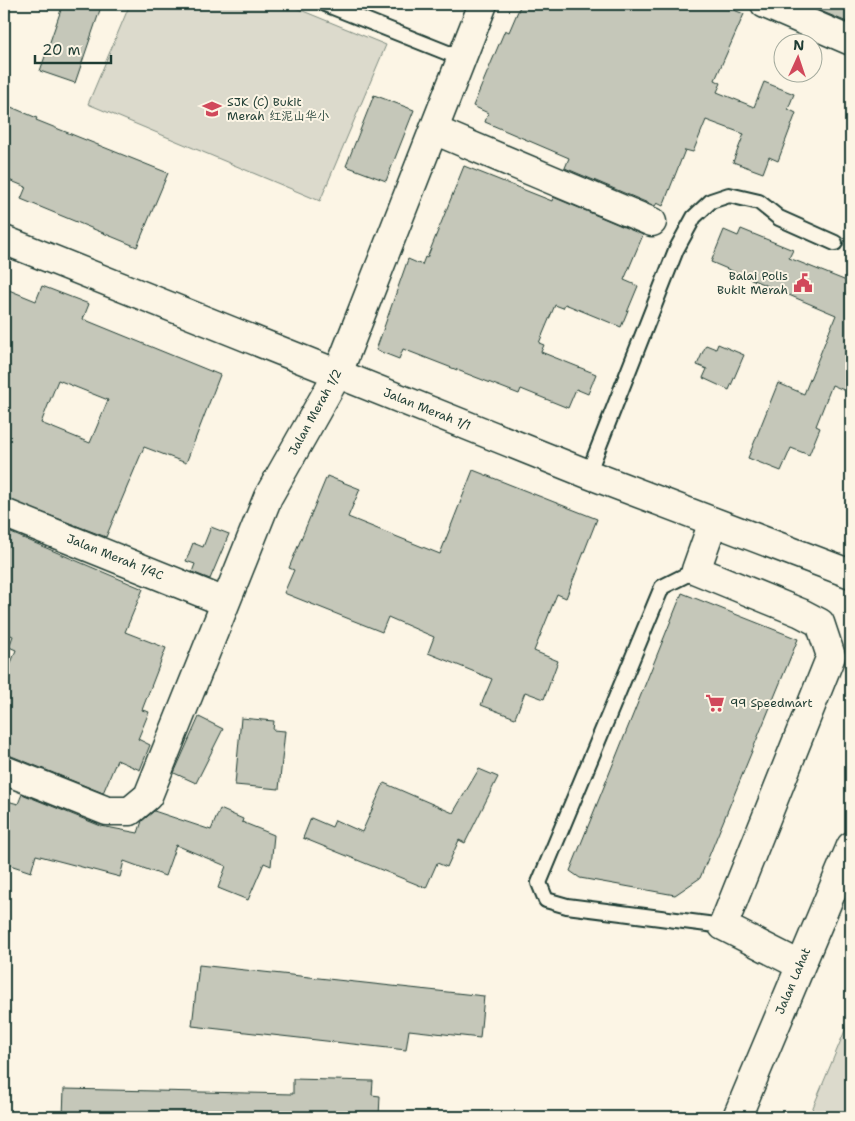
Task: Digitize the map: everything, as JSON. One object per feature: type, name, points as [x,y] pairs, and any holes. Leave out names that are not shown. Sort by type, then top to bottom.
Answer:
[{"type":"street","name":"Jalan Merah 1/2","points":[[4,770],[108,811],[130,811],[148,796],[268,496],[338,373],[484,4]]},
{"type":"street","points":[[765,4],[851,41]]},
{"type":"street","points":[[434,130],[652,222]]},
{"type":"street","name":"Jalan Merah 1/1","points":[[4,240],[588,474],[851,574]]},
{"type":"street","name":"Jalan Merah 1/4C","points":[[4,513],[225,602]]},
{"type":"street","points":[[713,522],[696,570],[801,612],[820,623],[831,656],[723,926],[800,964]]},
{"type":"street","name":"Jalan Lahat","points":[[738,1117],[800,964],[851,846]]},
{"type":"lane","points":[[325,4],[463,59]]},
{"type":"lane","points":[[588,474],[676,250],[694,217],[711,201],[730,195],[759,202],[779,218],[835,243]]},
{"type":"lane","points":[[696,570],[662,587],[540,883],[546,900],[567,906],[723,926]]},
{"type":"shaded area","points":[[130,4],[286,4],[386,45],[320,201],[88,104]]},
{"type":"shaded area","points":[[851,1016],[851,1117],[809,1117]]},
{"type":"building","points":[[63,4],[102,4],[75,83],[40,71]]},
{"type":"building","points":[[521,4],[719,4],[744,14],[715,80],[721,83],[717,92],[754,107],[764,82],[794,94],[788,109],[796,113],[778,161],[769,157],[763,173],[733,162],[744,134],[706,120],[693,152],[685,150],[663,206],[657,203],[655,206],[565,168],[569,158],[485,122],[488,113],[473,106],[505,30],[509,32]]},
{"type":"building","points":[[804,4],[851,4],[851,12],[847,22]]},
{"type":"building","points":[[374,95],[414,110],[386,181],[346,166]]},
{"type":"building","points":[[4,104],[37,118],[36,120],[168,173],[137,247],[21,199],[26,187],[4,178]]},
{"type":"building","points":[[464,166],[552,201],[553,197],[643,235],[624,280],[638,286],[621,327],[565,304],[563,308],[555,305],[539,343],[544,345],[541,352],[596,374],[588,394],[576,389],[568,408],[521,389],[519,394],[403,349],[399,359],[376,350],[408,259],[422,265],[425,257],[427,258]]},
{"type":"building","points":[[741,229],[793,250],[789,258],[849,282],[851,280],[851,393],[832,385],[816,426],[820,428],[809,455],[791,448],[781,471],[748,458],[778,383],[804,394],[836,315],[711,262],[724,230],[738,236]]},
{"type":"building","points":[[42,286],[89,304],[83,319],[220,375],[186,463],[144,447],[106,537],[4,498],[4,288],[36,301]],"holes":[[[58,380],[108,400],[90,443],[41,423]]]},
{"type":"building","points":[[718,344],[744,355],[729,390],[703,378],[707,369],[697,365],[706,345],[716,349]]},
{"type":"building","points":[[473,470],[597,519],[566,598],[557,594],[534,651],[558,661],[544,699],[525,692],[515,718],[481,705],[492,679],[428,653],[434,637],[388,617],[382,632],[284,593],[294,570],[289,568],[327,476],[360,489],[348,517],[440,554]]},
{"type":"building","points":[[211,527],[229,534],[210,579],[192,572],[195,564],[186,561],[193,543],[203,547]]},
{"type":"building","points":[[4,530],[143,589],[125,632],[166,648],[142,710],[149,712],[138,739],[150,745],[140,770],[117,760],[103,793],[4,753],[4,681],[16,650],[9,647],[13,636],[4,632]]},
{"type":"building","points":[[682,593],[798,639],[700,878],[675,895],[580,878],[570,871]]},
{"type":"building","points":[[199,717],[223,729],[196,783],[174,773]]},
{"type":"building","points":[[241,718],[274,721],[273,730],[285,731],[279,789],[235,785]]},
{"type":"building","points":[[479,769],[498,777],[465,843],[459,840],[447,867],[437,863],[426,888],[303,838],[311,818],[332,827],[335,820],[362,832],[384,783],[453,813]]},
{"type":"building","points":[[22,794],[101,826],[138,833],[142,821],[154,811],[211,830],[220,809],[243,819],[242,822],[274,835],[271,866],[264,863],[248,900],[218,888],[226,866],[176,845],[165,876],[124,861],[120,877],[36,855],[31,872],[4,863],[4,800],[18,804]]},
{"type":"building","points":[[199,965],[484,996],[480,1038],[409,1030],[406,1050],[192,1026]]},
{"type":"building","points":[[293,1079],[373,1081],[372,1095],[380,1096],[379,1117],[63,1117],[64,1089],[293,1094]]},
{"type":"place","name":"SJK (C) Bukit Merah 红泥山华小","points":[[212,109]]},
{"type":"place","name":"Balai Polis Bukit Merah","points":[[803,283]]},
{"type":"place","name":"99 Speedmart","points":[[715,703]]}]
